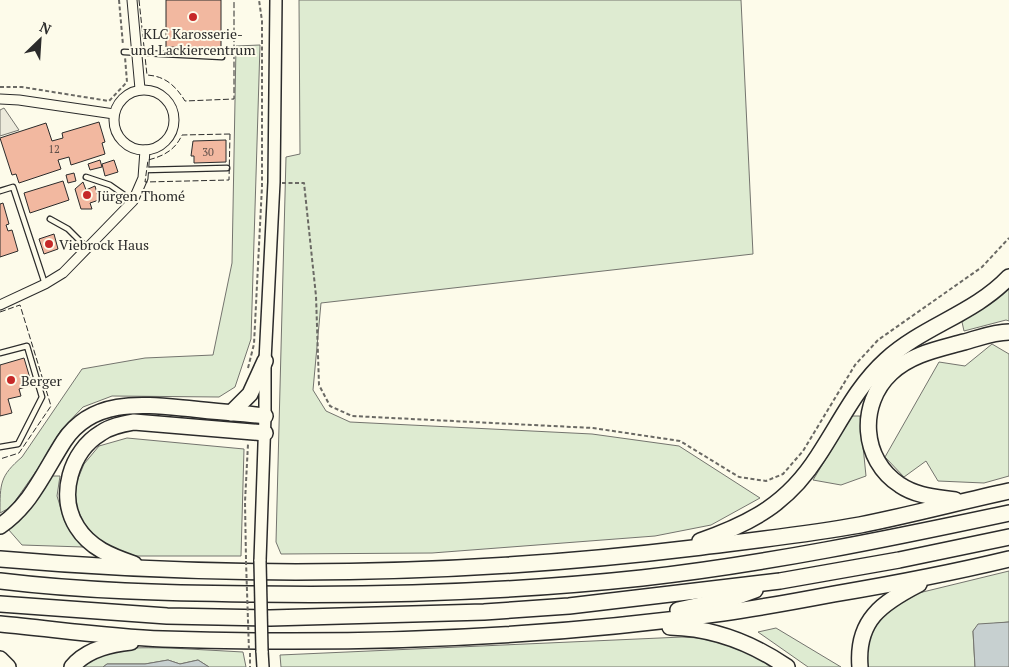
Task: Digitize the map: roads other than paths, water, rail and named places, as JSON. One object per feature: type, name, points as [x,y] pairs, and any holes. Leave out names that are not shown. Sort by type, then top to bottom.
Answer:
[{"type":"highway","points":[[671,551],[735,528],[757,518],[773,506],[794,488],[807,472],[855,395],[870,376],[894,352],[971,307],[1009,277]]},
{"type":"highway","points":[[964,501],[925,496],[913,492],[901,486],[883,470],[872,450],[869,438],[868,427],[871,404],[884,380],[901,365],[912,359],[925,353],[996,333],[1009,332]]},
{"type":"highway","points":[[231,413],[250,394],[265,361]]},
{"type":"highway","points":[[0,526],[20,510],[30,498],[69,434],[83,421],[103,410],[126,405],[147,405],[266,416]]},
{"type":"highway","points":[[159,570],[129,562],[103,552],[92,544],[76,526],[70,510],[67,488],[69,478],[79,456],[96,437],[122,424],[148,423],[265,433]]},
{"type":"highway","points":[[0,559],[82,566],[237,572],[401,572],[507,566],[671,551],[860,525],[1009,491]]},
{"type":"highway","points":[[0,581],[126,590],[221,593],[333,595],[462,592],[642,578],[754,563],[859,545],[1009,513]]},
{"type":"highway","points":[[0,604],[167,616],[270,618],[399,616],[569,606],[780,581],[899,560],[1009,537]]},
{"type":"highway","points":[[0,624],[160,638],[324,641],[472,636],[611,626],[741,611],[932,577],[1009,559]]},
{"type":"highway","points":[[860,667],[861,641],[874,614],[894,596],[932,577]]},
{"type":"highway","points":[[611,626],[733,598],[780,581]]},
{"type":"highway","points":[[611,626],[685,627],[707,631],[740,640],[770,655],[787,667]]},
{"type":"highway","points":[[72,667],[86,655],[114,644],[160,638]]},
{"type":"highway","points":[[0,659],[8,667]]},
{"type":"main road","points":[[263,667],[260,538],[266,416],[265,361],[274,182],[276,0]]},
{"type":"street","points":[[132,0],[140,89]]},
{"type":"street","points":[[140,89],[159,93],[167,99],[175,117],[174,127],[170,136],[163,144],[145,150],[128,145],[121,139],[116,132],[114,123],[117,105],[131,92],[140,89]]},
{"type":"street","points":[[0,99],[114,114]]},
{"type":"street","points":[[0,305],[45,284],[63,273],[133,201],[143,178],[145,150]]},
{"type":"lane","points":[[124,52],[222,57]]},
{"type":"lane","points":[[144,170],[227,168]]},
{"type":"lane","points":[[86,177],[110,186],[133,201]]},
{"type":"lane","points":[[0,191],[13,187],[45,284]]},
{"type":"lane","points":[[50,219],[68,229],[87,248]]},
{"type":"lane","points":[[0,353],[27,346],[42,397],[18,444],[0,447]]},
{"type":"place","name":"KLC Karosserie- und Lackiercentrum","points":[[193,17]]},
{"type":"place","name":"Jürgen Thomé","points":[[87,195]]},
{"type":"place","name":"Viebrock Haus","points":[[49,244]]},
{"type":"place","name":"Berger","points":[[11,380]]}]
